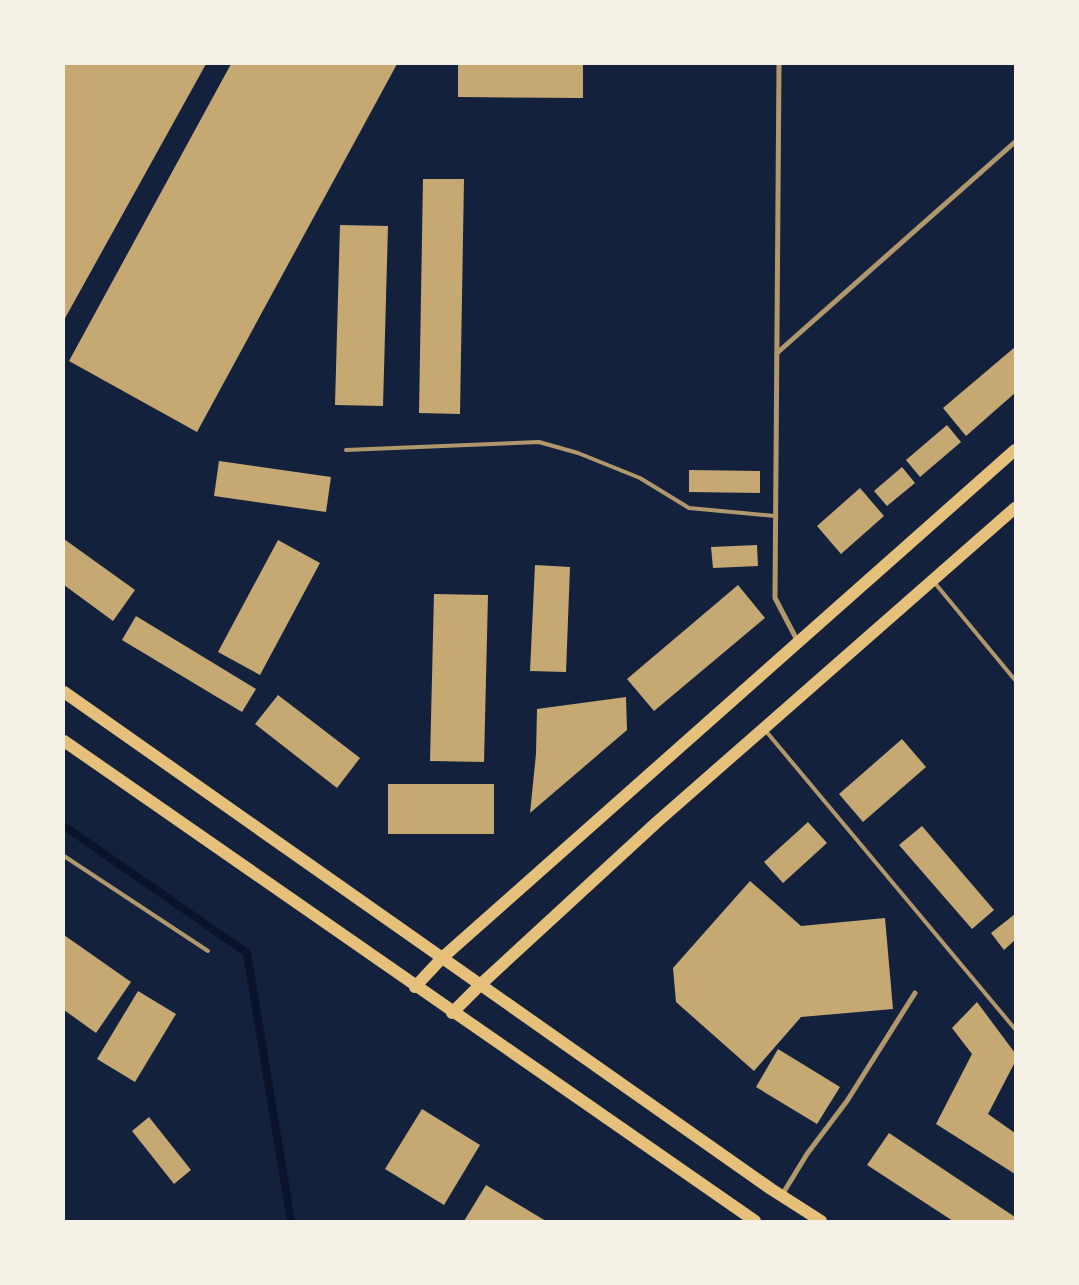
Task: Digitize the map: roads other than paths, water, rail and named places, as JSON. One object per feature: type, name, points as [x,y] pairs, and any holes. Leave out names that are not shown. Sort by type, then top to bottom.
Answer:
[{"type":"main road","points":[[415,987],[442,958],[636,788],[797,640],[1015,450]]},
{"type":"main road","points":[[452,1013],[656,822],[1015,508]]},
{"type":"main road","points":[[64,692],[480,985],[782,1196],[821,1221]]},
{"type":"main road","points":[[64,742],[452,1013],[755,1221]]},
{"type":"street","points":[[779,64],[775,598],[797,640]]},
{"type":"street","points":[[777,353],[1015,142]]},
{"type":"street","points":[[782,1196],[807,1154],[847,1101],[915,993]]},
{"type":"lane","points":[[346,450],[540,442],[578,453],[640,478],[689,508],[776,516]]},
{"type":"lane","points":[[933,580],[1015,680]]},
{"type":"lane","points":[[763,728],[1015,1029]]},
{"type":"lane","points":[[64,856],[208,951]]},
{"type":"waterway","points":[[64,826],[247,953],[291,1221]]}]
